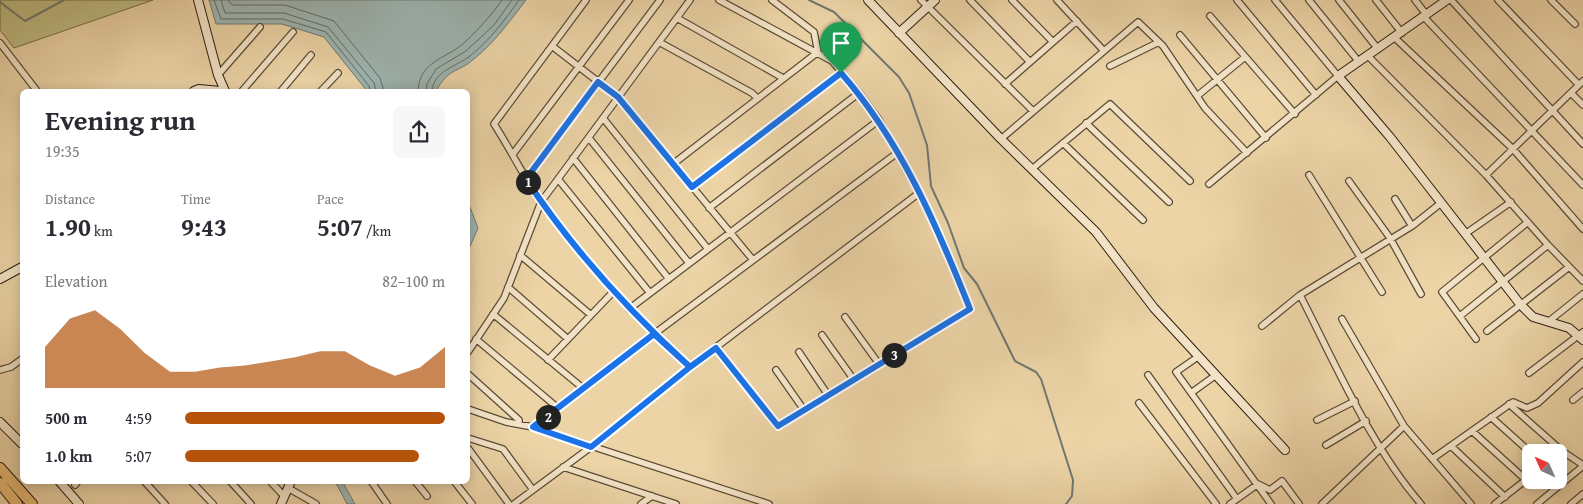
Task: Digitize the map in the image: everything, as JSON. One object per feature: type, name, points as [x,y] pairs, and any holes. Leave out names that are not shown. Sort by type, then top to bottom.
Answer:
[{"type":"highway","points":[[0,468],[32,504]]},
{"type":"highway","points":[[0,483],[17,504]]},
{"type":"street","points":[[198,0],[218,75],[224,89]]},
{"type":"street","points":[[586,0],[494,124],[514,154],[526,179],[541,202],[613,292],[690,367]]},
{"type":"street","points":[[514,154],[629,0]]},
{"type":"street","points":[[526,179],[660,0]]},
{"type":"street","points":[[470,349],[508,287],[541,202],[690,0]]},
{"type":"street","points":[[716,348],[778,426],[970,309],[943,242],[919,193],[879,120],[859,93],[832,61],[719,0]]},
{"type":"street","points":[[772,0],[814,32],[818,52]]},
{"type":"street","points":[[868,0],[1001,139],[1096,232],[1154,308],[1285,450]]},
{"type":"street","points":[[922,0],[1033,111]]},
{"type":"street","points":[[898,33],[935,0]]},
{"type":"street","points":[[970,0],[1030,62]]},
{"type":"street","points":[[1012,0],[1054,42]]},
{"type":"street","points":[[1057,0],[1104,51]]},
{"type":"street","points":[[1237,0],[1316,95]]},
{"type":"street","points":[[1275,0],[1441,203],[1520,304],[1533,318],[1570,328],[1582,335],[1529,373]]},
{"type":"street","points":[[1309,0],[1359,62]]},
{"type":"street","points":[[1339,0],[1378,49]]},
{"type":"street","points":[[1376,0],[1402,33]]},
{"type":"street","points":[[1415,0],[1424,15],[1583,185]]},
{"type":"street","points":[[1209,184],[1295,114],[1338,76],[1447,0]]},
{"type":"street","points":[[1451,0],[1583,144]]},
{"type":"street","points":[[1486,175],[1581,83],[1498,0]]},
{"type":"street","points":[[1552,0],[1575,24]]},
{"type":"street","points":[[1210,16],[1295,114]]},
{"type":"street","points":[[677,18],[783,78]]},
{"type":"street","points":[[1006,84],[1077,21]]},
{"type":"street","points":[[1001,139],[1138,22],[1160,42],[1197,96],[1247,153]]},
{"type":"street","points":[[218,75],[260,27]]},
{"type":"street","points":[[244,89],[293,32]]},
{"type":"street","points":[[1180,35],[1266,138]]},
{"type":"street","points":[[1395,38],[1513,149],[1583,229]]},
{"type":"street","points":[[659,42],[752,93],[757,98]]},
{"type":"street","points":[[1110,66],[1160,42]]},
{"type":"street","points":[[0,43],[35,89]]},
{"type":"street","points":[[552,46],[618,97],[753,260]]},
{"type":"street","points":[[673,164],[818,52]]},
{"type":"street","points":[[283,89],[310,55]]},
{"type":"street","points":[[1197,96],[1245,56]]},
{"type":"street","points":[[1368,56],[1486,175],[1548,246],[1583,281]]},
{"type":"street","points":[[323,89],[338,73]]},
{"type":"street","points":[[692,187],[841,73]]},
{"type":"street","points":[[709,208],[859,93]]},
{"type":"street","points":[[1571,93],[1583,106]]},
{"type":"street","points":[[1032,169],[1110,104],[1190,181]]},
{"type":"street","points":[[603,118],[708,249]]},
{"type":"street","points":[[629,309],[879,120]]},
{"type":"street","points":[[1086,123],[1169,202]]},
{"type":"street","points":[[589,138],[689,263]]},
{"type":"street","points":[[1063,143],[1143,220]]},
{"type":"street","points":[[533,427],[896,153]]},
{"type":"street","points":[[574,158],[669,279]]},
{"type":"street","points":[[1309,175],[1382,292]]},
{"type":"street","points":[[558,179],[650,293]]},
{"type":"street","points":[[1349,181],[1390,238],[1421,294]]},
{"type":"street","points":[[514,504],[591,447],[690,367],[919,193]]},
{"type":"street","points":[[1395,199],[1412,226]]},
{"type":"street","points":[[1465,234],[1511,202]]},
{"type":"street","points":[[1262,326],[1300,295],[1412,226],[1441,203]]},
{"type":"street","points":[[1476,339],[1442,292],[1528,222]]},
{"type":"street","points":[[1460,316],[1548,246]]},
{"type":"street","points":[[520,255],[591,315]]},
{"type":"street","points":[[1487,331],[1569,267]]},
{"type":"street","points":[[0,279],[20,268]]},
{"type":"street","points":[[508,287],[568,339]]},
{"type":"street","points":[[548,360],[613,292]]},
{"type":"street","points":[[1548,322],[1583,294]]},
{"type":"street","points":[[1300,295],[1380,448],[1399,479],[1421,504]]},
{"type":"street","points":[[493,314],[584,389]]},
{"type":"street","points":[[845,317],[879,364]]},
{"type":"street","points":[[1342,318],[1404,426],[1471,504]]},
{"type":"street","points":[[822,335],[854,380]]},
{"type":"street","points":[[476,339],[558,408]]},
{"type":"street","points":[[799,352],[828,395]]},
{"type":"street","points":[[1199,356],[1176,372],[1271,504]]},
{"type":"street","points":[[0,370],[11,367],[20,360]]},
{"type":"street","points":[[1432,459],[1512,402],[1527,408],[1538,403],[1583,362]]},
{"type":"street","points":[[776,370],[804,410]]},
{"type":"street","points":[[1148,375],[1237,498]]},
{"type":"street","points":[[1191,393],[1216,375]]},
{"type":"street","points":[[470,376],[519,420],[519,424]]},
{"type":"street","points":[[1573,400],[1583,392]]},
{"type":"street","points":[[1317,420],[1354,401]]},
{"type":"street","points":[[1139,403],[1216,504]]},
{"type":"street","points":[[1509,404],[1551,444]]},
{"type":"street","points":[[470,410],[533,427],[769,504]]},
{"type":"street","points":[[1491,417],[1522,445]]},
{"type":"street","points":[[1326,445],[1366,421]]},
{"type":"street","points":[[0,422],[20,442]]},
{"type":"street","points":[[1327,503],[1404,426]]},
{"type":"street","points":[[1472,431],[1522,476]]},
{"type":"street","points":[[470,439],[503,449],[533,490]]},
{"type":"street","points":[[1450,446],[1505,497]]},
{"type":"street","points":[[470,451],[509,504]]},
{"type":"street","points":[[1537,504],[1583,465],[1568,457]]},
{"type":"street","points":[[563,467],[676,504]]},
{"type":"street","points":[[1258,484],[1270,490],[1282,482],[1299,504]]},
{"type":"street","points":[[1495,504],[1522,483]]},
{"type":"street","points":[[62,484],[79,504]]},
{"type":"street","points":[[147,484],[165,504]]},
{"type":"street","points":[[194,484],[213,504]]},
{"type":"street","points":[[233,484],[251,504]]},
{"type":"street","points":[[272,484],[282,500]]},
{"type":"street","points":[[373,484],[387,504]]},
{"type":"street","points":[[418,484],[427,496]]},
{"type":"street","points":[[456,484],[472,504]]},
{"type":"street","points":[[1230,504],[1258,484]]},
{"type":"street","points":[[282,500],[289,485],[316,504]]},
{"type":"street","points":[[1571,504],[1583,494]]},
{"type":"street","points":[[641,504],[652,496]]},
{"type":"shaded area","points":[[0,0],[153,0],[14,48],[0,30]]},
{"type":"water","points":[[209,0],[526,0],[489,46],[468,64],[449,74],[437,89],[365,89],[324,37],[282,24],[216,24]]},
{"type":"water","points":[[470,207],[478,228],[470,246]]},
{"type":"water","points":[[337,484],[344,484],[355,504],[347,504]]},
{"type":"waterway","points":[[0,2],[25,21],[64,0]]},
{"type":"waterway","points":[[809,0],[834,12],[899,77],[909,93],[927,145],[931,186],[948,223],[964,268],[977,284],[1015,361],[1036,372],[1041,379],[1073,480],[1072,496],[1066,504]]},
{"type":"route","points":[[841,73],[692,187],[618,97],[598,82],[526,179],[541,202],[603,280],[626,306],[690,367],[591,447],[533,427],[654,334],[690,367],[716,348],[778,426],[970,309],[943,242],[919,193],[879,120],[841,73]]}]
